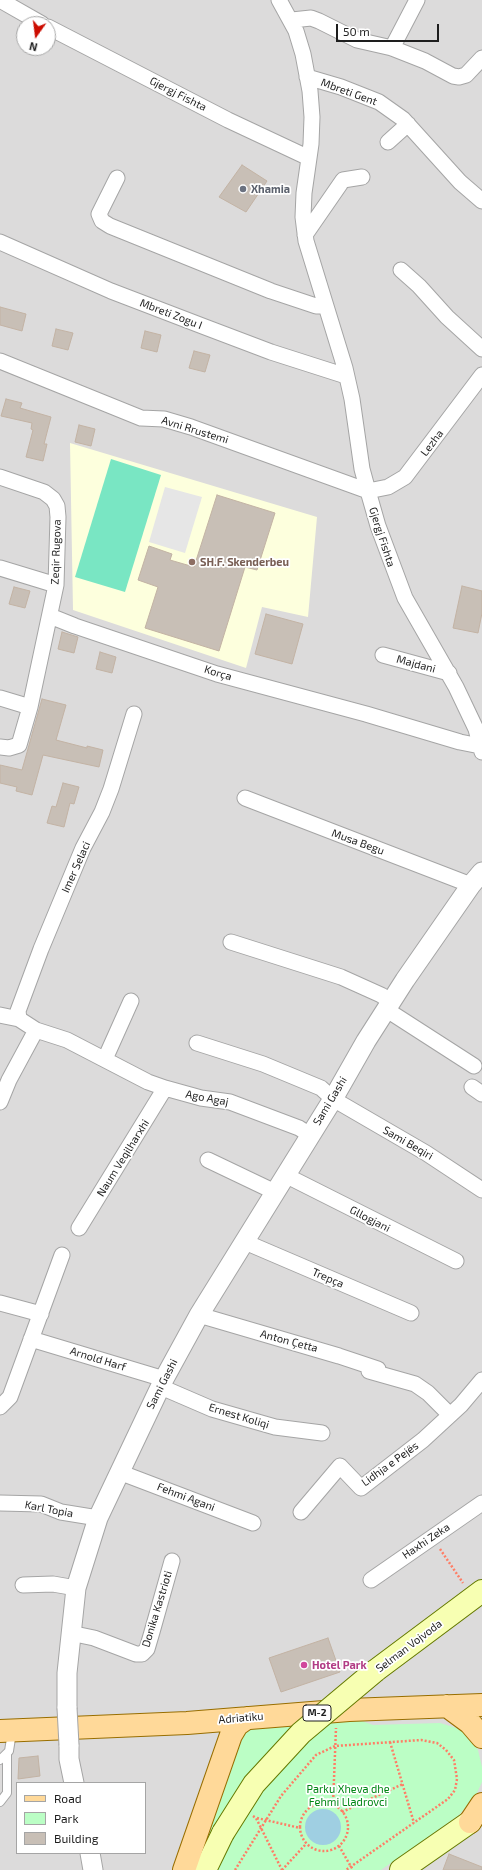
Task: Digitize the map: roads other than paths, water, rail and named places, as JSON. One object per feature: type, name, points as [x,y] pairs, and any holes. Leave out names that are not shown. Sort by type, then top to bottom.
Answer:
[{"type":"main road","name":"Selman Vojvoda","points":[[205,1870],[223,1833],[254,1784],[301,1733],[376,1671],[477,1594]]},
{"type":"main road","name":"Adriatiku","points":[[6,1731],[187,1723],[336,1711],[482,1705]]},
{"type":"main road","points":[[447,1706],[470,1723],[482,1737]]},
{"type":"main road","points":[[184,1870],[231,1735],[237,1725],[247,1718]]},
{"type":"main road","points":[[187,1723],[210,1734],[219,1741],[226,1752]]},
{"type":"main road","points":[[401,1870],[478,1814]]},
{"type":"street","points":[[0,0],[28,16]]},
{"type":"street","name":"Gjergj Fishta","points":[[279,0],[292,20],[303,54],[312,118],[309,158],[304,193],[303,217],[305,235],[352,400],[362,469],[378,526],[404,598],[449,673],[471,716],[481,749]]},
{"type":"street","points":[[392,48],[416,0]]},
{"type":"street","points":[[292,20],[311,18],[357,40],[392,48],[425,61],[442,71],[459,77],[466,75],[482,58]]},
{"type":"street","name":"Gjergj Fishta","points":[[56,31],[228,120],[309,158]]},
{"type":"street","name":"Mbreti Gent","points":[[307,77],[341,87],[379,102],[408,124],[460,182],[482,201]]},
{"type":"street","points":[[388,142],[408,124]]},
{"type":"street","points":[[305,235],[343,180],[362,177]]},
{"type":"street","points":[[118,178],[99,214],[102,221],[110,226],[271,291],[316,306],[325,306]]},
{"type":"street","name":"Mbreti Zogu I","points":[[0,242],[111,291],[271,352],[346,376]]},
{"type":"street","points":[[401,270],[447,317],[482,349]]},
{"type":"street","name":"Avni Rrustemi","points":[[0,361],[141,418],[164,419],[191,427],[368,491]]},
{"type":"street","name":"Lezha","points":[[368,491],[388,487],[405,477],[482,375]]},
{"type":"street","name":"Zeqir Rugova","points":[[0,477],[44,492],[53,499],[57,506],[56,585],[50,616]]},
{"type":"street","points":[[0,568],[56,585]]},
{"type":"street","points":[[0,747],[9,748],[19,744],[30,707],[50,616]]},
{"type":"street","name":"Korça","points":[[50,616],[75,626],[217,674],[366,714],[481,749]]},
{"type":"street","name":"Majdani","points":[[383,655],[449,673]]},
{"type":"street","points":[[0,698],[30,707]]},
{"type":"street","name":"Imer Selaci","points":[[19,1019],[18,1011],[41,949],[83,848],[102,812],[111,789],[134,714]]},
{"type":"street","name":"Musa Begu","points":[[245,798],[476,879]]},
{"type":"street","name":"Sami Gashi","points":[[74,1782],[69,1759],[67,1708],[70,1633],[76,1588],[98,1518],[163,1383],[199,1315],[245,1242],[366,1041],[476,879]]},
{"type":"street","points":[[231,942],[341,978],[381,994],[389,1006],[474,1066]]},
{"type":"street","points":[[105,1059],[131,1001]]},
{"type":"street","name":"Ago Agaj","points":[[0,1014],[19,1019],[36,1030],[67,1040],[165,1088],[202,1098],[230,1102],[293,1125],[310,1135]]},
{"type":"street","points":[[0,1102],[9,1080],[36,1030]]},
{"type":"street","name":"Sami Beqiri","points":[[197,1043],[263,1064],[326,1091],[332,1099],[426,1153],[482,1190]]},
{"type":"street","name":"Naum Veqilharxhi","points":[[79,1228],[165,1088]]},
{"type":"street","points":[[208,1160],[274,1192]]},
{"type":"street","name":"Gllogjani","points":[[285,1175],[456,1261]]},
{"type":"street","name":"Trepça","points":[[245,1242],[411,1313]]},
{"type":"street","points":[[0,1407],[10,1397],[62,1255]]},
{"type":"street","points":[[0,1303],[41,1314]]},
{"type":"street","name":"Anton Çetta","points":[[199,1315],[324,1351],[415,1384],[428,1393],[450,1415]]},
{"type":"street","name":"Arnold Harf","points":[[31,1339],[163,1383]]},
{"type":"street","name":"Lidhja e Pejës","points":[[301,1512],[340,1466],[361,1488],[422,1440],[450,1415],[482,1380]]},
{"type":"street","name":"Ernest Koliqi","points":[[163,1383],[212,1409],[275,1427],[322,1433]]},
{"type":"street","name":"Fehmi Agani","points":[[119,1472],[253,1523]]},
{"type":"street","name":"Karl Topia","points":[[0,1503],[41,1504],[61,1512],[98,1518]]},
{"type":"street","name":"Haxhi Zeka","points":[[370,1580],[482,1503]]},
{"type":"street","name":"Donika Kastrioti","points":[[70,1633],[94,1638],[136,1654],[142,1654],[147,1649],[172,1561]]},
{"type":"street","points":[[23,1585],[53,1584],[76,1588]]},
{"type":"street","points":[[90,1854],[93,1870]]},
{"type":"lane","points":[[0,1802],[7,1793],[6,1731]]},
{"type":"lane","points":[[0,1760],[7,1754]]},
{"type":"water","points":[[327,1809],[336,1814],[340,1820],[340,1834],[336,1840],[327,1845],[319,1845],[310,1840],[306,1834],[305,1823],[310,1814],[316,1810]]},
{"type":"place","name":"Xhamia","points":[[243,189]]},
{"type":"place","name":"SH.F. Skenderbeu","points":[[192,562]]},
{"type":"place","name":"Hotel Park","points":[[304,1665]]},
{"type":"park label","name":"Parku Xheva dhe Fehmi Lladrovci","points":[[348,1795]]}]
